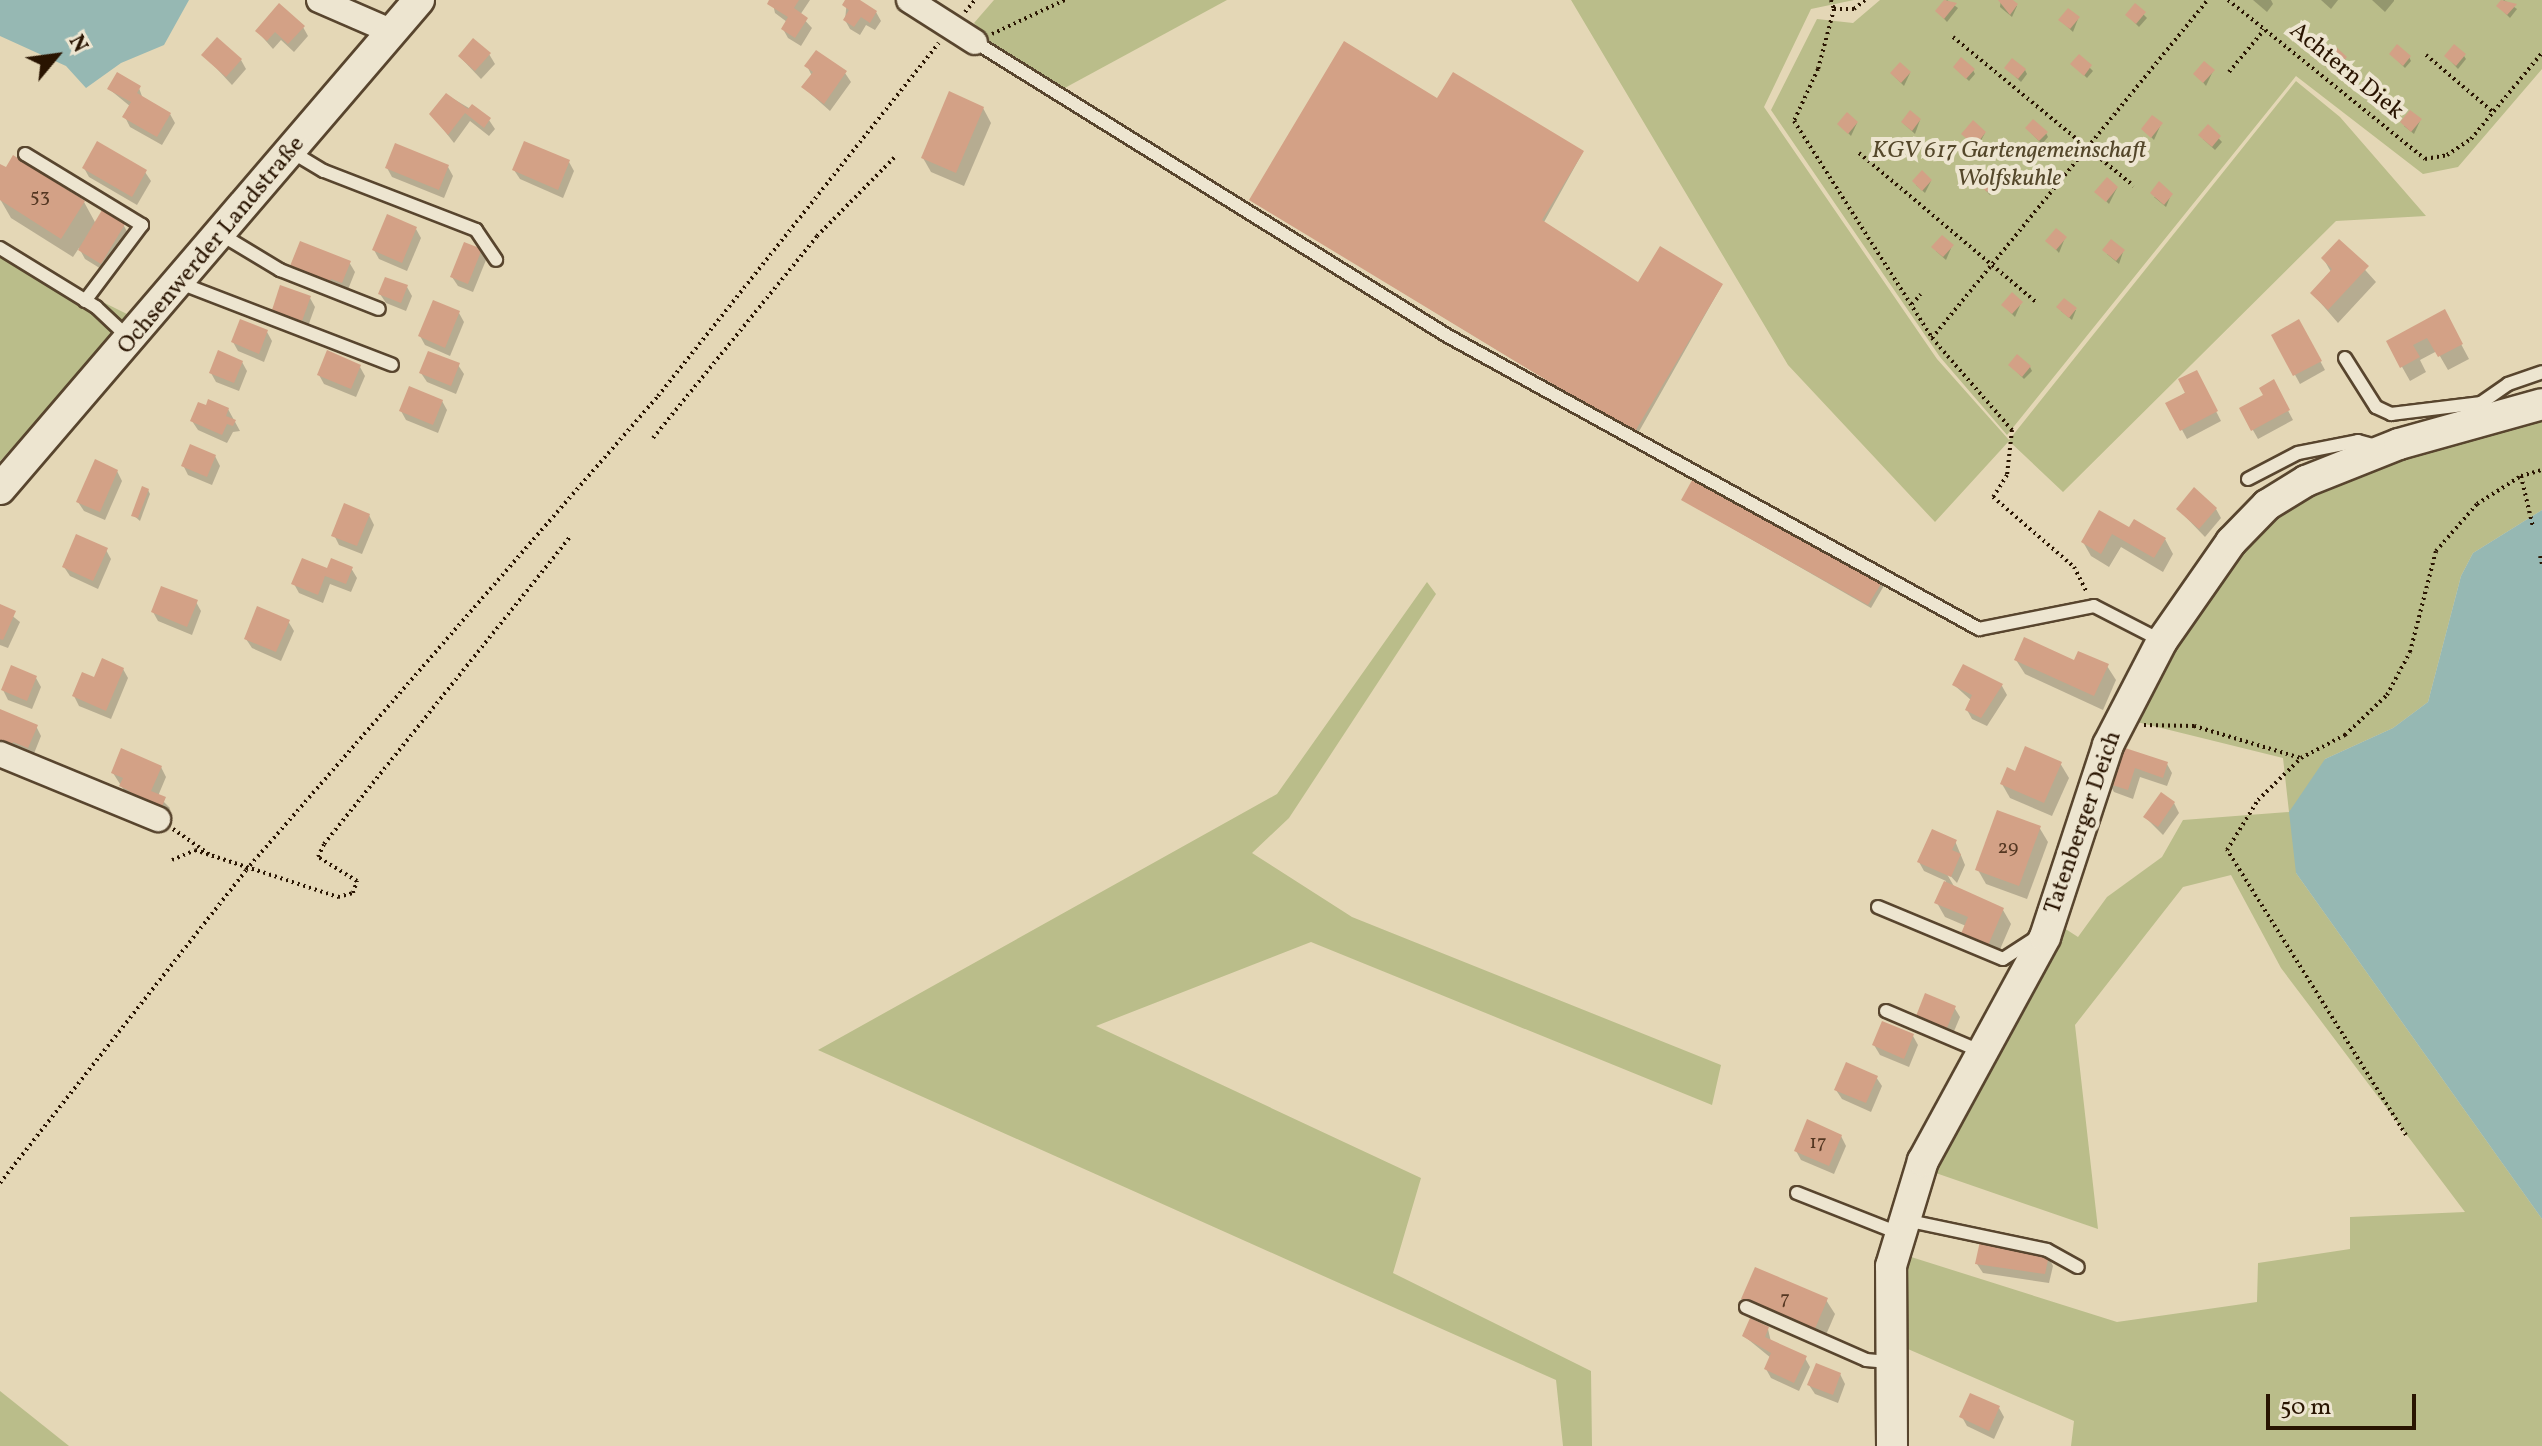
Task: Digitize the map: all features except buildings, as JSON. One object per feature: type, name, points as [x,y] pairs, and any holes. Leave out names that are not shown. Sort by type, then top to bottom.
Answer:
[{"type":"street","points":[[319,0],[393,32]]},
{"type":"street","name":"Ochsenwerder Landstraße","points":[[0,489],[222,235],[419,0]]},
{"type":"street","points":[[909,0],[975,42]]},
{"type":"street","name":"Tatenberger Deich","points":[[1892,1446],[1891,1266],[1923,1161],[2045,937],[2108,745],[2162,641],[2231,542],[2267,505],[2306,481],[2485,411],[2542,404]]},
{"type":"street","points":[[0,754],[158,819]]},
{"type":"lane","points":[[975,42],[1446,335],[1979,629],[2094,606],[2162,641]]},
{"type":"lane","points":[[292,152],[324,171],[476,230],[496,260]]},
{"type":"lane","points":[[25,154],[142,225],[85,301]]},
{"type":"lane","points":[[222,235],[280,270],[379,309]]},
{"type":"lane","points":[[0,248],[85,301],[132,340]]},
{"type":"lane","points":[[180,283],[392,365]]},
{"type":"lane","points":[[2345,358],[2376,407],[2391,414],[2485,411],[2508,384],[2542,372]]},
{"type":"lane","points":[[2248,479],[2298,453],[2358,441],[2383,450]]},
{"type":"lane","points":[[1878,907],[2003,959],[2032,937],[2045,937]]},
{"type":"lane","points":[[1886,1011],[1982,1052]]},
{"type":"lane","points":[[1797,1193],[1903,1227],[2047,1250],[2078,1267]]},
{"type":"lane","points":[[1746,1307],[1866,1360],[1891,1362]]},
{"type":"path","points":[[975,42],[1065,0]]},
{"type":"path","points":[[1831,0],[1834,9],[1818,69],[1794,121],[1932,338],[2012,430],[2007,475],[1993,497],[2074,567],[2094,606]]},
{"type":"path","points":[[1932,338],[2208,0]]},
{"type":"path","name":"Achtern Diek","points":[[2228,0],[2425,159],[2447,155],[2471,139],[2493,112]]},
{"type":"path","points":[[1834,9],[1854,9],[1864,1]]},
{"type":"path","points":[[0,1183],[246,870],[658,396],[953,26]]},
{"type":"path","points":[[2229,72],[2264,30]]},
{"type":"path","points":[[1953,37],[2134,186]]},
{"type":"path","points":[[2426,55],[2493,112],[2542,53]]},
{"type":"path","points":[[1859,153],[2037,303]]},
{"type":"path","points":[[653,438],[817,236],[895,157]]},
{"type":"path","points":[[1911,304],[1921,294]]},
{"type":"path","points":[[2406,1135],[2227,850],[2258,800],[2301,758],[2345,735],[2387,695],[2410,652],[2436,551],[2477,504],[2521,476],[2542,470]]},
{"type":"path","points":[[2521,476],[2533,527]]},
{"type":"path","points":[[172,860],[195,850],[246,870],[338,897],[353,893],[357,881],[318,857],[324,844],[570,537]]},
{"type":"path","points":[[2540,556],[2542,564]]},
{"type":"path","points":[[2151,726],[2194,726],[2301,758]]},
{"type":"path","points":[[158,819],[220,861]]},
{"type":"green space","points":[[994,0],[1227,0],[1061,90],[996,48],[974,23]]},
{"type":"green space","points":[[1571,0],[1854,0],[1811,9],[1764,107],[1937,359],[2009,440],[2296,81],[2340,117],[2426,216],[2336,221],[2063,492],[2009,441],[1935,522],[1788,365]]},
{"type":"green space","name":"KGV 617 Gartengemeinschaft Wolfskuhle","points":[[1880,0],[2542,0],[2542,69],[2458,167],[2423,174],[2296,76],[2007,435],[1940,357],[1771,110],[1817,19],[1853,23]]},
{"type":"green space","points":[[0,251],[133,317],[0,461]]},
{"type":"green space","points":[[2542,416],[2542,510],[2473,553],[2461,576],[2428,702],[2393,728],[2325,759],[2296,873],[2542,1219],[2542,1446],[2071,1446],[2074,1421],[1901,1346],[1908,1256],[2117,1322],[2257,1302],[2258,1263],[2350,1249],[2350,1217],[2465,1212],[2281,968],[2231,875],[2183,887],[2075,1025],[2098,1229],[1930,1171],[1962,1106],[2060,946],[2064,928],[2078,937],[2107,897],[2162,857],[2183,820],[2289,812],[2283,758],[2129,720],[2241,551],[2277,516],[2313,497],[2400,459]]},
{"type":"green space","points":[[1427,582],[1436,594],[1289,818],[1252,853],[1352,917],[1721,1065],[1712,1105],[1311,942],[1096,1026],[1421,1178],[1393,1273],[1591,1371],[1592,1446],[1563,1446],[1556,1380],[818,1050],[1277,794]]},
{"type":"green space","points":[[0,1391],[69,1446],[0,1446]]},
{"type":"water","points":[[0,0],[189,0],[164,45],[121,63],[86,88],[66,66],[0,36]]},
{"type":"water","points":[[2542,510],[2542,1219],[2296,873],[2289,812],[2325,759],[2393,728],[2428,702],[2461,576],[2473,553]]}]
